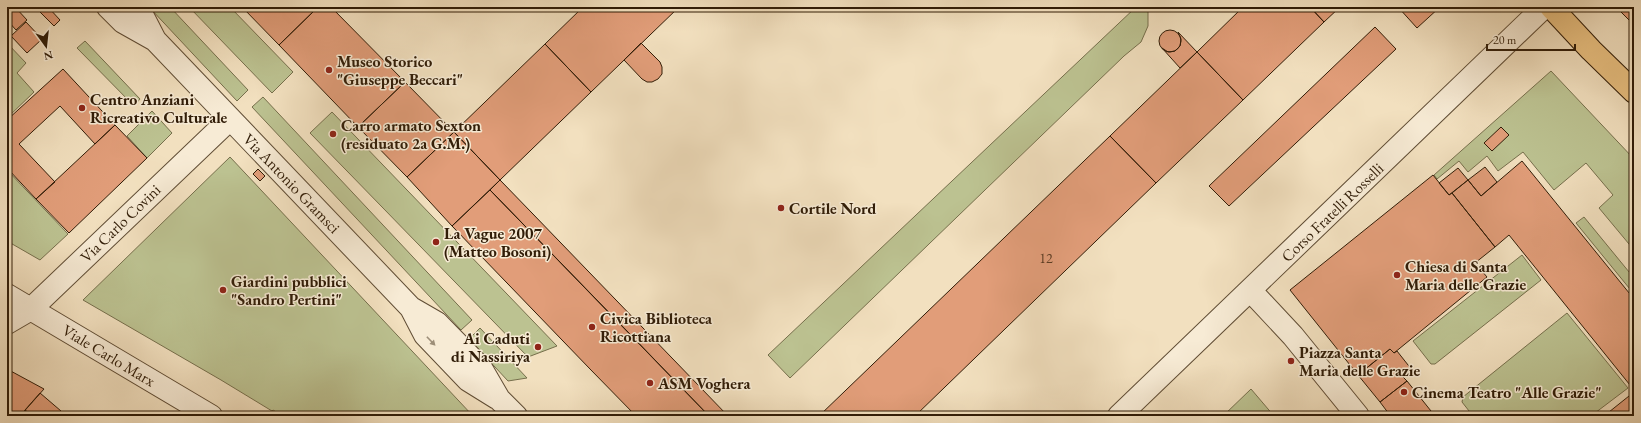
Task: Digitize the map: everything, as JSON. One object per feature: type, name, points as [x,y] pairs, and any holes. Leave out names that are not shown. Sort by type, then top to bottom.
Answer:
[{"type":"main road","points":[[1551,7],[1591,50],[1634,92]]},
{"type":"street","name":"Via Antonio Gramsci","points":[[108,7],[123,22],[156,40]]},
{"type":"street","name":"Via Antonio Gramsci","points":[[138,7],[156,40],[412,308],[437,323],[481,368],[499,399],[516,416]]},
{"type":"street","name":"Corso Fratelli Rosselli","points":[[1119,416],[1544,7]]},
{"type":"street","name":"Via Carlo Covini","points":[[7,323],[31,309],[230,119]]},
{"type":"street","points":[[1250,290],[1293,336],[1358,416]]},
{"type":"street","name":"Viale Carlo Marx","points":[[7,295],[211,416]]},
{"type":"green space","points":[[149,7],[170,7],[248,90],[237,101]]},
{"type":"green space","points":[[189,7],[230,7],[293,72],[272,93]]},
{"type":"green space","points":[[1136,7],[1148,7],[1148,26],[1141,42],[1124,56],[790,378],[768,355]]},
{"type":"green space","points":[[85,41],[140,99],[134,106],[77,48]]},
{"type":"green space","points":[[7,43],[26,63],[17,73],[34,92],[7,118]]},
{"type":"green space","points":[[1551,71],[1634,159],[1634,250],[1599,208],[1613,195],[1586,163],[1554,190],[1523,152],[1498,171],[1487,156],[1468,172],[1459,161],[1437,179],[1434,175]]},
{"type":"green space","points":[[263,97],[472,320],[461,330],[252,107]]},
{"type":"green space","points":[[152,111],[172,133],[147,158],[127,136]]},
{"type":"green space","points":[[332,112],[557,346],[528,357],[310,133]]},
{"type":"green space","name":"Giardini pubblici \"Sandro Pertini\"","points":[[230,157],[473,416],[283,416],[83,300]]},
{"type":"green space","points":[[7,170],[68,234],[40,260],[7,241]]},
{"type":"green space","points":[[1584,217],[1634,278],[1634,294],[1576,223]]},
{"type":"green space","points":[[1522,255],[1541,280],[1435,364],[1431,364],[1413,341]]},
{"type":"green space","points":[[1567,313],[1628,388],[1591,416],[1473,416],[1462,402],[1463,397]]},
{"type":"green space","points":[[480,328],[527,378],[508,381],[469,339]]},
{"type":"green space","points":[[1251,389],[1274,416],[1223,416]]},
{"type":"building","points":[[7,7],[15,7],[27,20],[16,30],[7,20]]},
{"type":"building","points":[[35,7],[48,7],[60,20],[54,26]]},
{"type":"building","points":[[242,7],[318,7],[279,45]]},
{"type":"building","points":[[318,7],[331,7],[405,82],[358,127],[279,45]]},
{"type":"building","points":[[583,7],[679,7],[591,92],[545,44]]},
{"type":"building","points":[[1243,7],[1310,7],[1324,22],[1243,100],[1197,52]]},
{"type":"building","points":[[1310,7],[1340,7],[1324,22]]},
{"type":"building","points":[[1398,7],[1440,7],[1417,28]]},
{"type":"building","points":[[1616,7],[1634,7],[1634,25]]},
{"type":"building","points":[[26,22],[42,39],[27,53],[11,36]]},
{"type":"building","points":[[1375,27],[1396,49],[1229,206],[1209,186]]},
{"type":"building","points":[[1170,30],[1178,33],[1181,41],[1178,49],[1170,52],[1162,49],[1159,41],[1162,33]]},
{"type":"building","points":[[1178,32],[1197,52],[1180,68],[1162,48],[1168,52],[1175,51],[1180,46],[1181,39]]},
{"type":"building","points":[[641,43],[660,62],[662,67],[662,74],[658,79],[652,82],[647,82],[642,79],[624,60]]},
{"type":"building","points":[[545,44],[591,92],[500,180],[454,132]]},
{"type":"building","points":[[1197,52],[1243,100],[1156,183],[1110,136]]},
{"type":"building","points":[[63,69],[115,125],[95,144],[60,106],[19,144],[55,182],[36,199],[7,168],[7,120]]},
{"type":"building","points":[[405,82],[454,132],[407,177],[358,127]]},
{"type":"building","points":[[115,125],[147,158],[69,233],[36,199]]},
{"type":"building","points":[[1501,127],[1509,135],[1492,151],[1484,143]]},
{"type":"building","points":[[454,132],[500,180],[452,226],[407,177]]},
{"type":"building","points":[[1110,136],[1156,183],[915,416],[819,416]]},
{"type":"building","points":[[1522,161],[1634,299],[1634,390],[1509,235],[1495,247],[1452,193],[1468,180],[1481,196]]},
{"type":"building","points":[[1485,167],[1497,182],[1481,196],[1468,180]]},
{"type":"building","points":[[1458,168],[1468,180],[1449,195],[1439,183]]},
{"type":"building","points":[[258,169],[265,176],[260,181],[253,174]]},
{"type":"building","name":"Chiesa di Santa Maria delle Grazie","points":[[1433,175],[1449,195],[1452,193],[1495,247],[1475,263],[1487,277],[1394,353],[1390,349],[1358,375],[1290,290]]},
{"type":"building","points":[[500,180],[728,416],[709,416],[490,190]]},
{"type":"building","points":[[490,190],[709,416],[636,416],[590,369],[452,226]]},
{"type":"building","points":[[1390,349],[1394,353],[1397,351],[1412,370],[1402,376],[1407,381],[1380,402],[1358,375]]},
{"type":"building","points":[[7,369],[44,389],[20,416],[7,416]]},
{"type":"building","name":"Cinema Teatro \"Alle Grazie\"","points":[[1407,381],[1435,416],[1391,416],[1386,410],[1380,402]]},
{"type":"building","points":[[1634,392],[1634,416],[1604,416]]},
{"type":"building","points":[[40,393],[66,416],[32,416],[25,410]]},
{"type":"building","points":[[25,410],[32,416],[20,416]]},
{"type":"place","name":"Museo Storico \"Giuseppe Beccari\"","points":[[329,70]]},
{"type":"place","name":"Centro Anziani Ricreativo Culturale","points":[[82,108]]},
{"type":"place","name":"Carro armato Sexton (residuato 2a G.M.)","points":[[333,134]]},
{"type":"place","name":"Cortile Nord","points":[[781,208]]},
{"type":"place","name":"La Vague 2007 (Matteo Bosoni)","points":[[436,242]]},
{"type":"place","name":"Chiesa di Santa Maria delle Grazie","points":[[1397,275]]},
{"type":"place","name":"Giardini pubblici \"Sandro Pertini\"","points":[[223,290]]},
{"type":"place","name":"Civica Biblioteca Ricottiana","points":[[592,327]]},
{"type":"place","name":"Ai Caduti di Nassiriya","points":[[538,347]]},
{"type":"place","name":"Piazza Santa Maria delle Grazie","points":[[1291,361]]},
{"type":"place","name":"ASM Voghera","points":[[650,383]]},
{"type":"place","name":"Cinema Teatro \"Alle Grazie\"","points":[[1404,392]]}]
